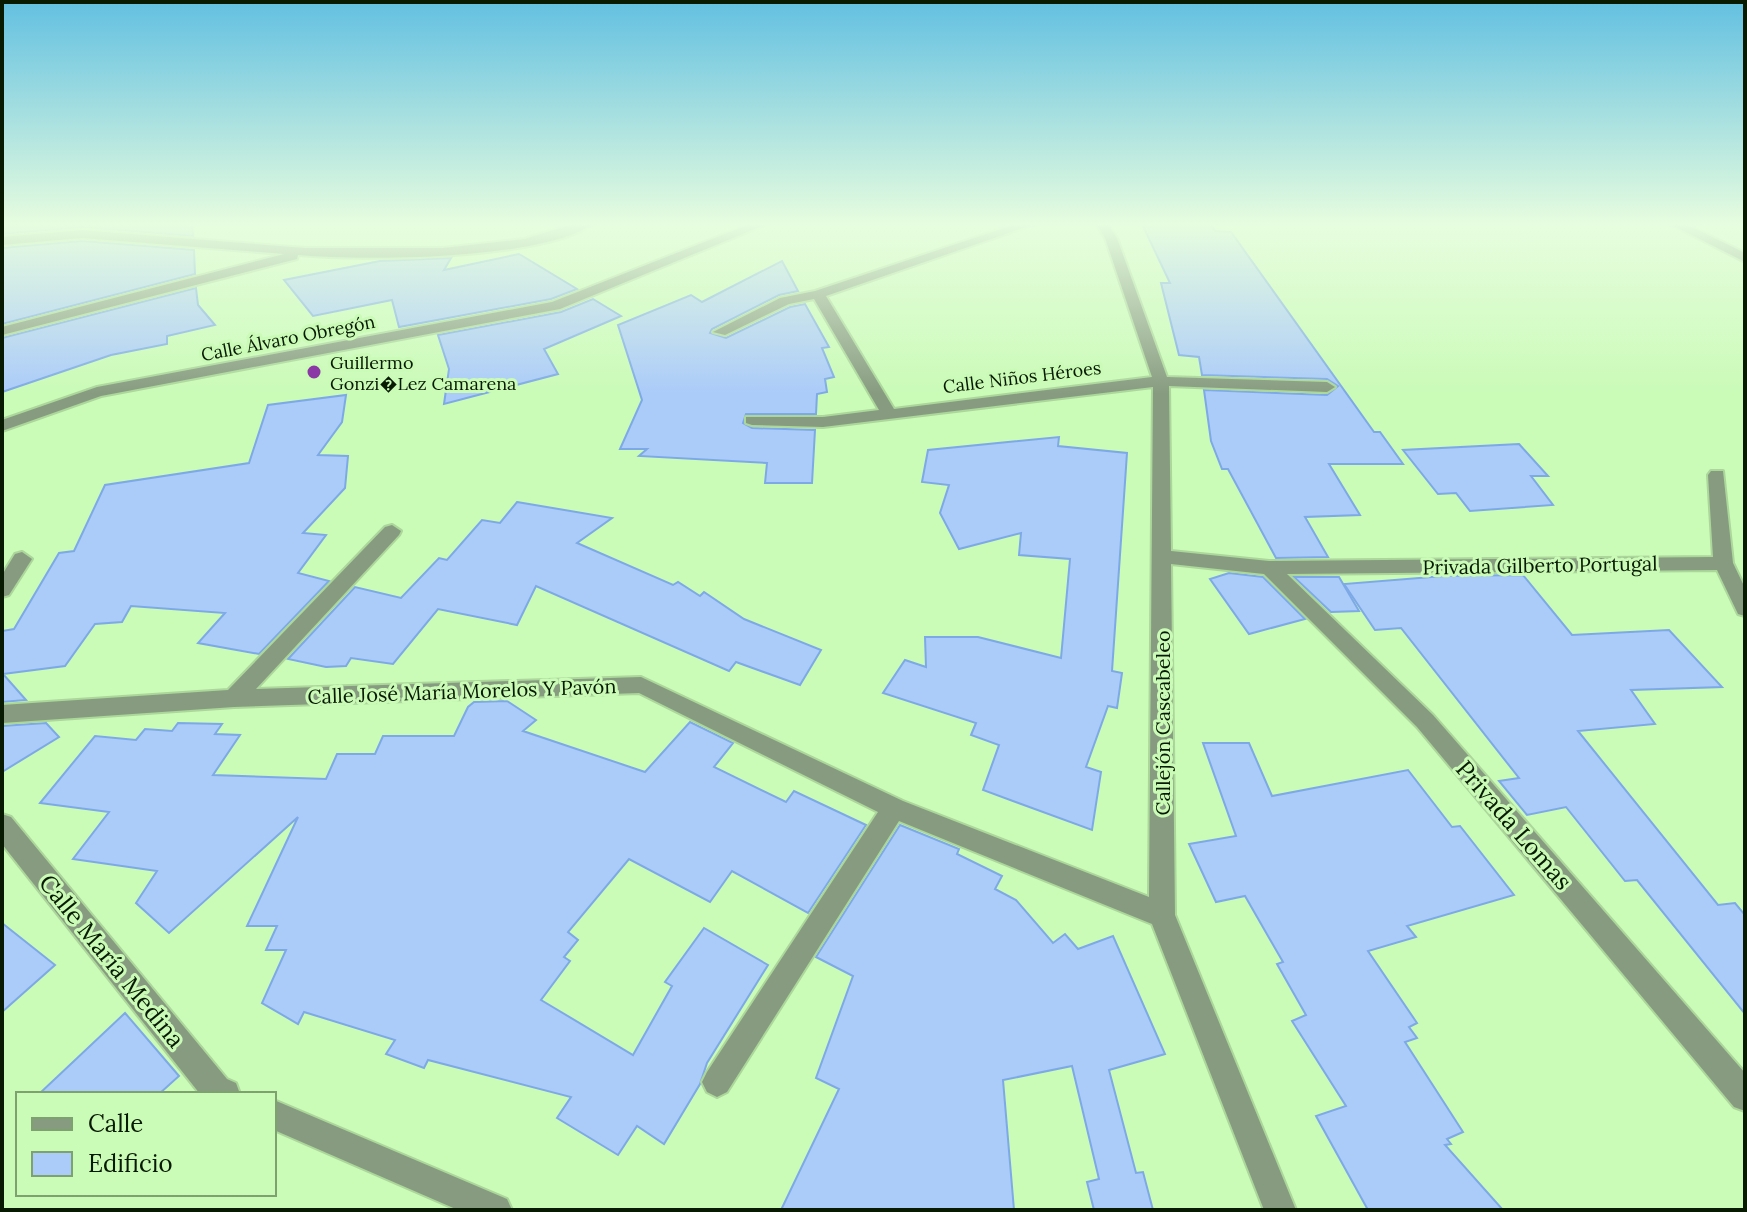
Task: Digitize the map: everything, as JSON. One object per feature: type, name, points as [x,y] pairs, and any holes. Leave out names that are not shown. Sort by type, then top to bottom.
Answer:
[{"type":"street","points":[[2,331],[195,281]]},
{"type":"street","name":"Calle Álvaro Obregón","points":[[2,426],[97,392],[555,306],[619,281]]},
{"type":"street","points":[[720,332],[785,301],[859,281]]},
{"type":"street","name":"Callejón Cascabeleo","points":[[1126,281],[1161,381],[1162,915],[1280,1210]]},
{"type":"street","points":[[818,294],[889,413]]},
{"type":"street","name":"Calle Niños Héroes","points":[[752,420],[823,422],[1161,381],[1327,387]]},
{"type":"street","points":[[1717,475],[1723,563],[1745,609]]},
{"type":"street","points":[[234,698],[392,531]]},
{"type":"street","name":"Privada Gilberto Portugal","points":[[1161,556],[1269,568],[1723,563]]},
{"type":"street","points":[[2,590],[22,559]]},
{"type":"street","name":"Privada Lomas","points":[[1269,568],[1425,721],[1745,1096]]},
{"type":"street","name":"Calle José María Morelos Y Pavón","points":[[2,714],[234,698],[641,685],[894,808],[1162,915]]},
{"type":"street","points":[[717,1082],[894,808]]},
{"type":"street","name":"Calle María Medina","points":[[2,825],[220,1092]]},
{"type":"street","points":[[276,1116],[496,1210]]},
{"type":"building","points":[[2,281],[170,281],[2,324]]},
{"type":"building","points":[[284,281],[563,281],[577,289],[551,299],[399,327],[392,300],[313,316]]},
{"type":"building","points":[[744,281],[792,281],[798,291],[779,295],[712,329],[710,333],[726,338],[790,307],[805,304],[829,347],[822,348],[834,377],[825,379],[827,392],[817,394],[816,414],[746,414],[743,423],[752,428],[815,430],[812,483],[765,483],[767,463],[639,456],[647,449],[620,449],[642,400],[618,325],[691,295],[702,302]]},
{"type":"building","points":[[1169,281],[1266,281],[1374,432],[1380,432],[1403,464],[1329,464],[1360,515],[1305,517],[1328,557],[1276,558],[1228,469],[1222,469],[1211,441],[1204,390],[1327,395],[1338,386],[1327,379],[1202,375],[1199,357],[1179,355],[1161,283],[1170,283]]},
{"type":"building","points":[[196,288],[198,305],[215,325],[167,336],[167,344],[111,355],[2,392],[2,338]]},
{"type":"building","points":[[593,299],[621,316],[544,349],[558,374],[444,404],[449,369],[438,335],[561,312]]},
{"type":"building","points":[[346,395],[342,422],[318,455],[348,456],[345,488],[303,533],[326,535],[298,573],[329,581],[259,654],[198,643],[225,613],[131,606],[122,622],[95,624],[65,666],[3,674],[26,700],[2,702],[2,631],[14,629],[59,553],[74,551],[105,485],[249,463],[268,405]]},
{"type":"building","points":[[1059,437],[1058,446],[1127,453],[1112,671],[1122,673],[1117,708],[1108,706],[1086,767],[1101,772],[1092,830],[983,790],[999,745],[971,735],[976,723],[883,693],[905,660],[926,667],[925,637],[978,637],[1061,658],[1070,559],[1019,555],[1021,533],[959,549],[940,513],[949,485],[922,482],[928,450]]},
{"type":"building","points":[[1519,444],[1548,476],[1531,476],[1553,505],[1470,511],[1456,493],[1438,494],[1403,450]]},
{"type":"building","points":[[517,502],[612,518],[577,543],[673,585],[678,582],[700,596],[704,592],[744,619],[821,650],[800,685],[736,662],[729,671],[536,586],[517,625],[438,609],[393,664],[351,658],[346,666],[326,667],[288,659],[355,587],[401,598],[439,558],[447,560],[482,520],[500,523]]},
{"type":"building","points":[[1229,573],[1263,577],[1305,619],[1249,634],[1210,579]]},
{"type":"building","points":[[1523,575],[1572,635],[1669,630],[1722,687],[1631,690],[1655,724],[1578,731],[1718,905],[1735,903],[1745,915],[1745,1014],[1637,880],[1625,881],[1566,807],[1527,815],[1499,781],[1519,778],[1401,628],[1375,630],[1344,584],[1444,576]]},
{"type":"building","points":[[1294,577],[1339,577],[1359,611],[1331,612]]},
{"type":"building","points":[[507,701],[536,720],[523,731],[645,772],[690,722],[733,743],[714,767],[786,802],[794,791],[866,825],[808,913],[732,871],[710,902],[629,859],[568,932],[578,940],[564,957],[570,961],[541,1000],[633,1055],[672,986],[665,982],[704,928],[768,965],[707,1063],[700,1084],[664,1144],[637,1126],[618,1155],[557,1118],[571,1097],[428,1060],[424,1068],[386,1054],[395,1040],[304,1012],[298,1024],[262,1003],[286,950],[266,950],[277,926],[247,926],[298,817],[169,933],[136,903],[157,871],[73,859],[109,812],[40,803],[95,736],[136,740],[145,729],[172,731],[178,723],[222,724],[215,734],[240,735],[213,775],[326,779],[337,754],[375,754],[383,736],[454,736],[468,707],[474,702]]},
{"type":"building","points":[[46,723],[59,737],[2,772],[2,726]]},
{"type":"building","points":[[1203,743],[1249,743],[1272,796],[1408,770],[1452,827],[1460,826],[1514,895],[1407,926],[1416,937],[1368,951],[1417,1023],[1409,1027],[1417,1038],[1405,1042],[1463,1132],[1447,1139],[1451,1144],[1445,1145],[1503,1210],[1368,1210],[1316,1116],[1346,1106],[1292,1021],[1306,1015],[1277,964],[1283,962],[1245,896],[1216,902],[1189,844],[1236,836]]},
{"type":"building","points":[[900,825],[959,849],[957,854],[1002,876],[995,889],[1016,900],[1053,943],[1065,934],[1078,949],[1113,936],[1165,1054],[1109,1070],[1136,1173],[1143,1172],[1153,1210],[1094,1210],[1087,1182],[1099,1179],[1072,1066],[1003,1080],[1014,1210],[781,1210],[839,1089],[816,1078],[853,976],[816,957]]},
{"type":"building","points":[[2,923],[55,965],[2,1012]]},
{"type":"building","points":[[125,1013],[179,1076],[161,1092],[41,1092]]},
{"type":"place","name":"Guillermo Gonzi�Lez Camarena","points":[[314,372]]}]
